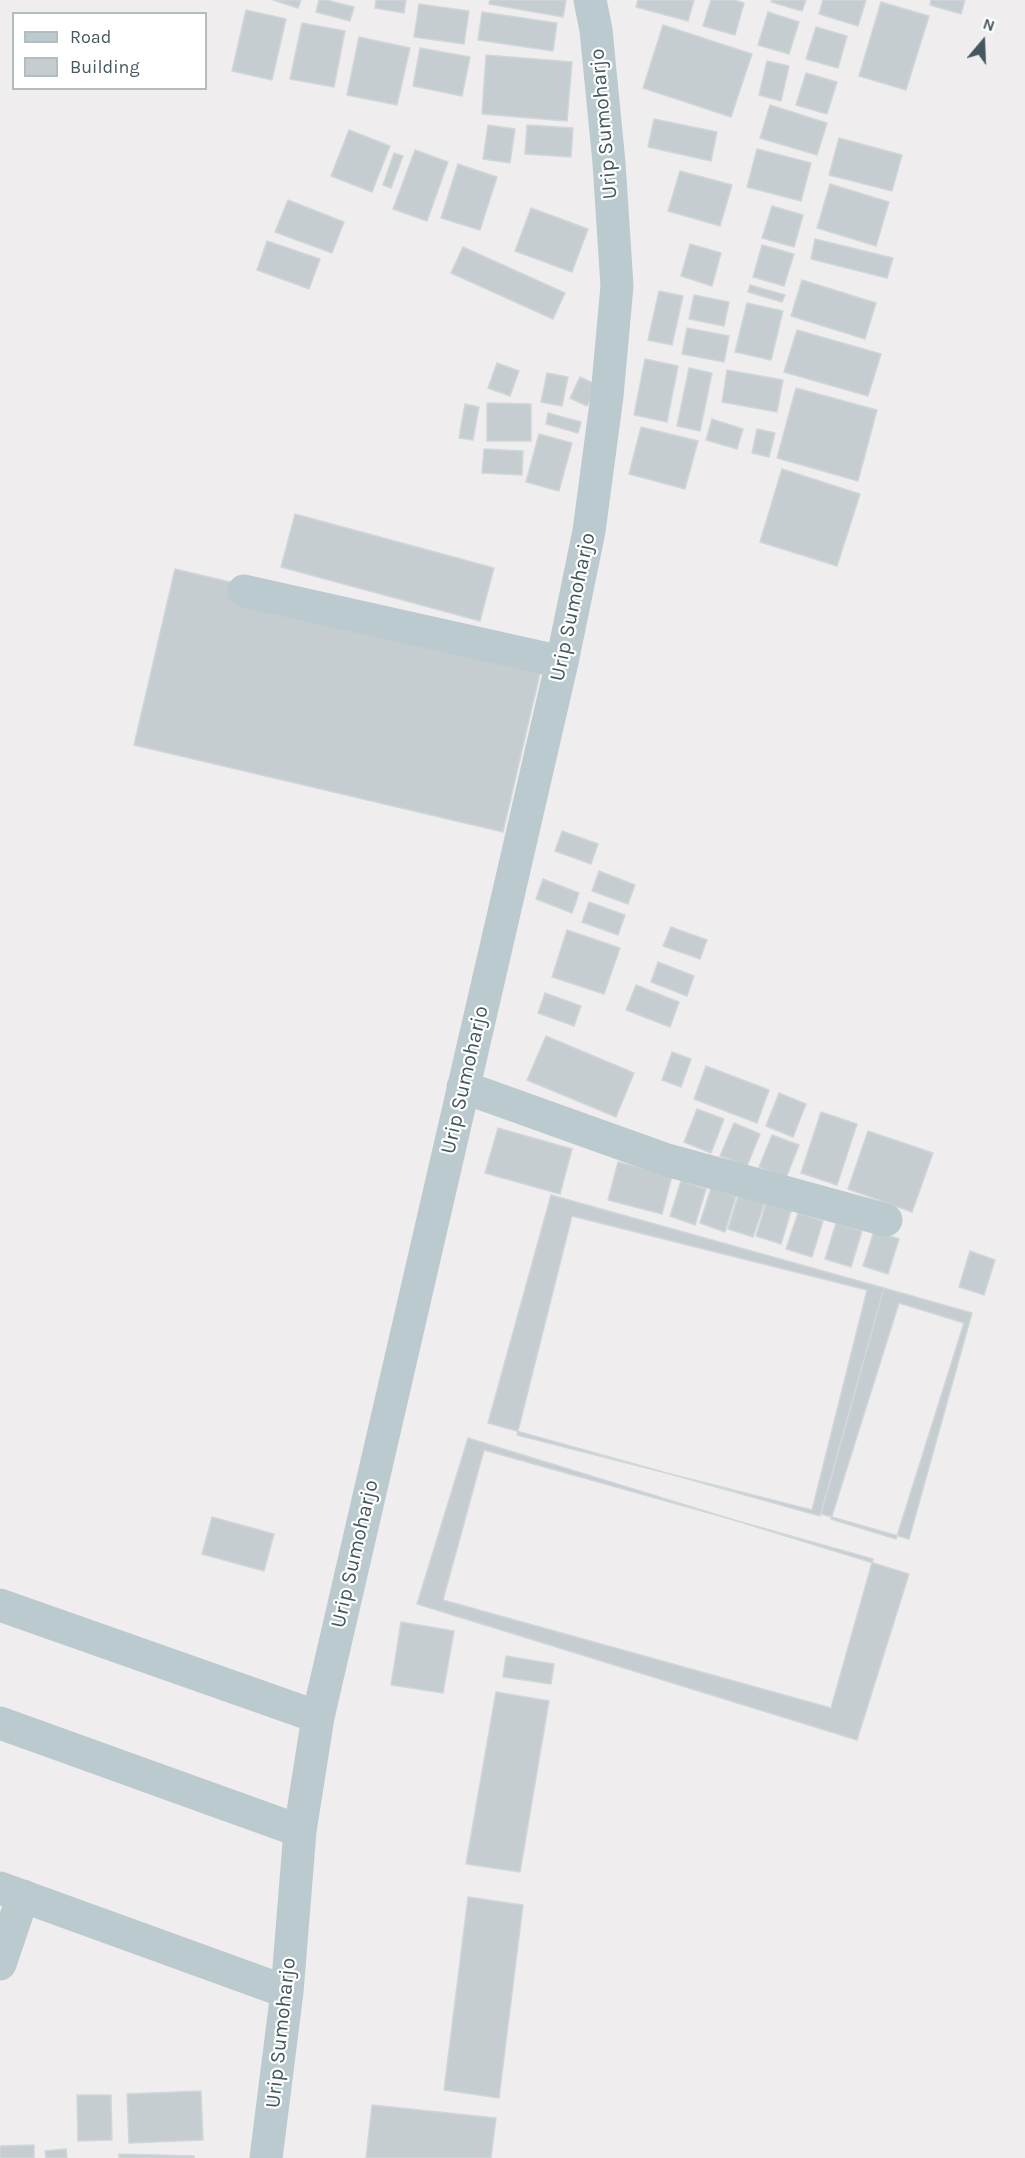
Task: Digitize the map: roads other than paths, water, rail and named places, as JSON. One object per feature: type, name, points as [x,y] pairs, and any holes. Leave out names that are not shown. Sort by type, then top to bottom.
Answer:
[{"type":"street","name":"Urip Sumoharjo","points":[[266,2158],[286,1992],[300,1831],[318,1717],[562,662],[589,531],[607,396],[617,286],[609,163],[596,30],[590,0]]},
{"type":"street","points":[[244,591],[562,662]]},
{"type":"street","points":[[463,1087],[667,1160],[886,1220]]},
{"type":"street","points":[[0,1605],[318,1717]]},
{"type":"street","points":[[0,1723],[300,1831]]},
{"type":"street","points":[[0,1964],[12,1892],[286,1992]]}]
